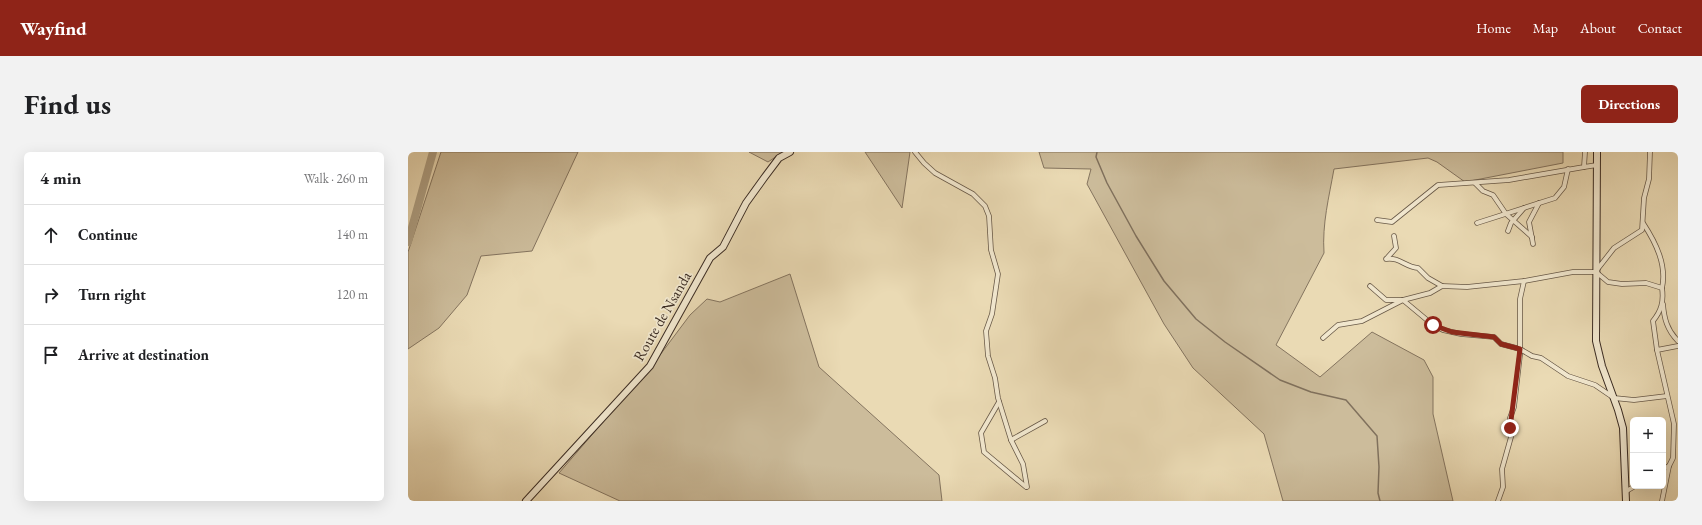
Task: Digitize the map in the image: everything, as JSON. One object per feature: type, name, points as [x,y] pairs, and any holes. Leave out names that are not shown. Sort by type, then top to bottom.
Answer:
[{"type":"street","name":"Route de Nsanda","points":[[526,501],[650,366],[710,258],[723,247],[746,203],[779,158],[790,152]]},
{"type":"street","points":[[916,152],[924,163],[935,173],[973,194],[985,206],[987,211],[991,250],[998,274],[996,295],[986,335],[988,356],[995,378],[999,402],[1011,440],[1023,464],[1027,487],[984,452],[982,433],[999,402]]},
{"type":"street","points":[[1584,152],[1584,167]]},
{"type":"street","points":[[1597,152],[1596,341],[1623,428],[1624,492],[1626,501]]},
{"type":"street","points":[[1596,272],[1614,248],[1640,232],[1644,223],[1644,198],[1649,179],[1650,152]]},
{"type":"street","points":[[1377,220],[1392,222],[1438,185],[1499,182],[1547,175],[1568,169],[1597,165]]},
{"type":"street","points":[[1477,223],[1554,198],[1564,187],[1568,169]]},
{"type":"street","points":[[1475,182],[1483,192],[1493,195],[1506,214],[1532,237]]},
{"type":"street","points":[[1533,244],[1529,222],[1539,203]]},
{"type":"street","points":[[1508,231],[1510,223],[1524,208]]},
{"type":"street","points":[[1644,223],[1652,236],[1664,268],[1662,288],[1664,317],[1672,335],[1678,341]]},
{"type":"street","points":[[1394,236],[1396,248],[1386,259],[1399,259],[1410,268],[1418,268],[1428,278],[1442,286],[1467,287],[1524,281],[1573,272],[1596,272],[1608,282],[1622,284],[1646,283],[1662,288]]},
{"type":"street","points":[[1498,501],[1503,487],[1502,469],[1511,437],[1510,418],[1516,391],[1520,349],[1520,299],[1524,281]]},
{"type":"street","points":[[1370,286],[1386,300],[1403,300],[1414,299],[1430,293],[1442,286]]},
{"type":"street","points":[[1403,300],[1433,325],[1443,330],[1461,334],[1494,337],[1501,344],[1520,349],[1532,356],[1541,358],[1568,376],[1595,385],[1614,398],[1634,400],[1667,396]]},
{"type":"street","points":[[1323,338],[1338,325],[1362,321],[1403,300]]},
{"type":"street","points":[[1662,501],[1669,466],[1674,458],[1673,446],[1676,424],[1667,396],[1657,350],[1653,321],[1659,313],[1663,300]]},
{"type":"street","points":[[1657,350],[1678,346]]},
{"type":"street","points":[[1011,440],[1045,421]]},
{"type":"street","points":[[1673,446],[1678,440]]},
{"type":"street","points":[[1624,492],[1630,489]]},
{"type":"shaded area","points":[[441,152],[578,152],[532,251],[481,256],[467,295],[439,328],[408,349],[408,252]]},
{"type":"shaded area","points":[[749,152],[783,152],[768,162]]},
{"type":"shaded area","points":[[865,152],[910,152],[902,208]]},
{"type":"shaded area","points":[[1039,152],[1563,152],[1563,163],[1465,182],[1437,162],[1428,158],[1334,169],[1325,221],[1324,253],[1276,345],[1320,377],[1372,332],[1424,360],[1433,377],[1433,414],[1453,501],[1283,501],[1264,434],[1193,368],[1164,324],[1087,184],[1091,169],[1044,168]]},
{"type":"shaded area","points":[[790,274],[819,367],[939,475],[942,501],[620,501],[559,473],[654,363],[690,315],[707,299],[720,302]]},
{"type":"waterway","points":[[408,242],[433,152]]},
{"type":"waterway","points":[[1097,152],[1096,157],[1107,183],[1136,236],[1164,281],[1196,319],[1225,342],[1280,380],[1311,392],[1346,400],[1377,436],[1379,467],[1378,493],[1380,501]]},
{"type":"route","points":[[1433,325],[1443,330],[1461,334],[1494,337],[1501,344],[1520,349],[1514,407],[1510,418],[1510,428]]}]
